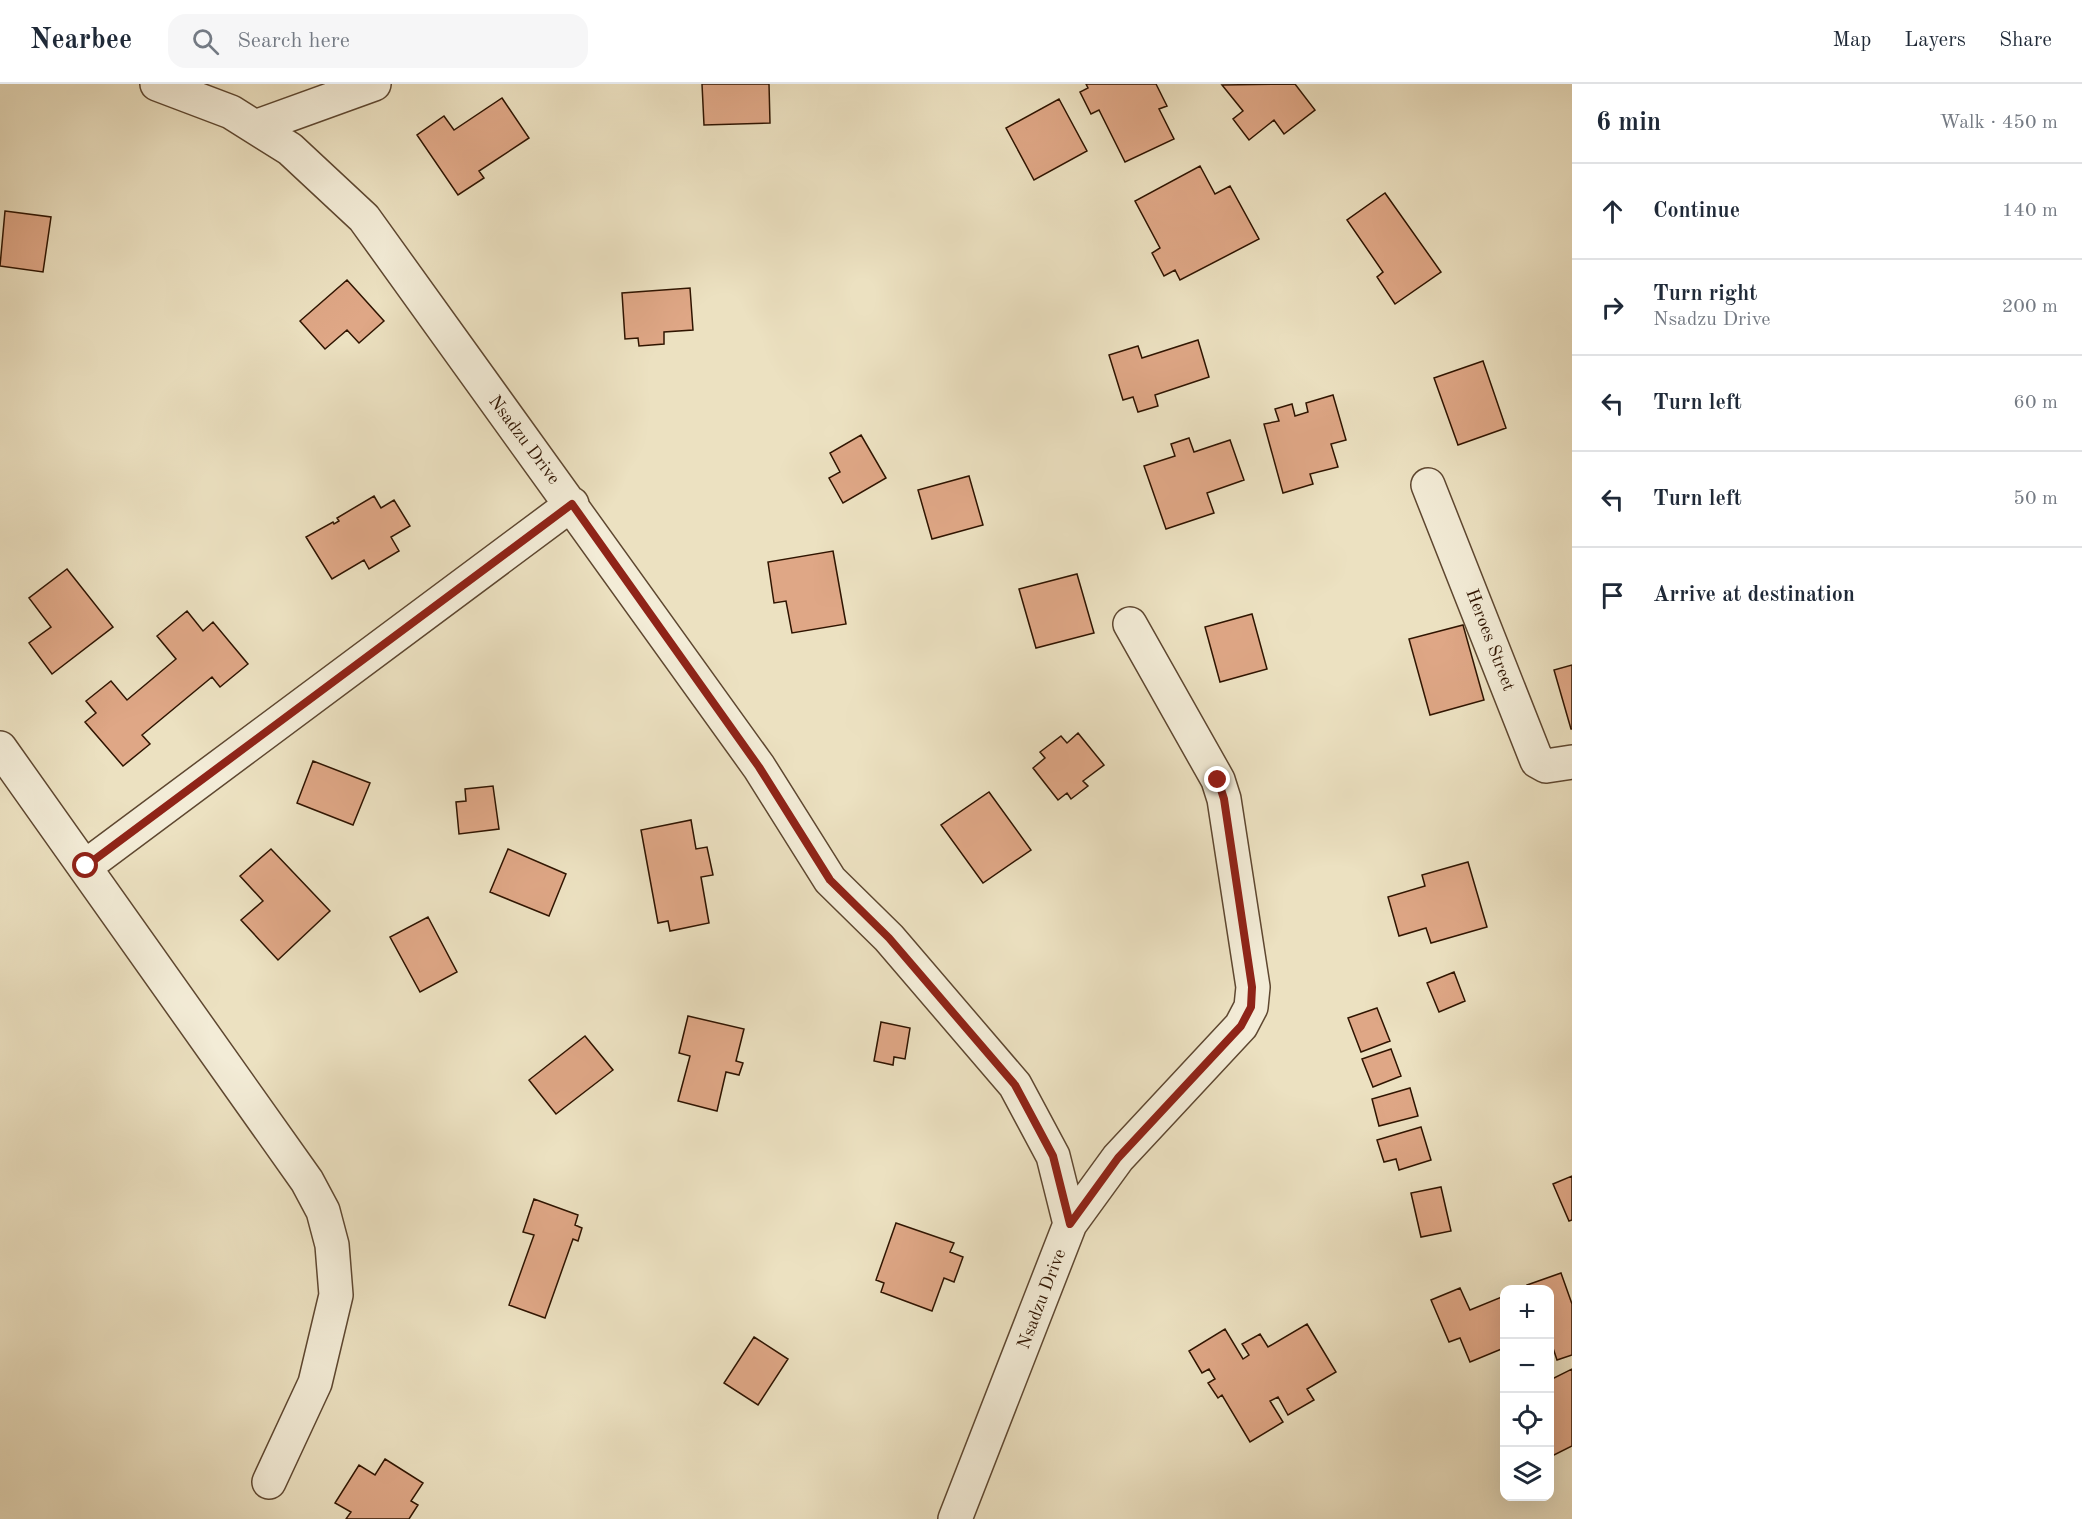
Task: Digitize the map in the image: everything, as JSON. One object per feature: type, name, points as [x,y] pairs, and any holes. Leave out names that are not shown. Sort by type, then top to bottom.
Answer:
[{"type":"street","name":"Nsadzu Drive","points":[[157,84],[231,112],[290,148],[364,218],[572,504],[759,767],[830,880],[889,938],[1015,1085],[1053,1156],[1070,1224],[955,1519]]},
{"type":"street","points":[[255,127],[374,84]]},
{"type":"street","name":"Heroes Street","points":[[1428,485],[1537,761],[1546,766],[1572,762]]},
{"type":"street","points":[[86,866],[572,504]]},
{"type":"street","points":[[1070,1224],[1118,1158],[1241,1026],[1251,1007],[1252,987],[1224,799],[1218,780],[1130,624]]},
{"type":"street","points":[[0,748],[86,866],[307,1181],[323,1211],[332,1245],[336,1295],[315,1383],[268,1482]]},
{"type":"building","points":[[702,84],[769,84],[770,123],[704,125]]},
{"type":"building","points":[[1086,84],[1156,84],[1167,106],[1159,109],[1174,139],[1125,162],[1099,110],[1091,114],[1080,92],[1088,88]]},
{"type":"building","points":[[1295,84],[1315,110],[1284,134],[1274,120],[1249,140],[1233,119],[1243,111],[1222,85]]},
{"type":"building","points":[[502,98],[529,138],[479,171],[484,178],[458,195],[417,135],[444,116],[454,130]]},
{"type":"building","points":[[1059,99],[1087,151],[1034,180],[1006,128]]},
{"type":"building","points":[[1200,166],[1215,194],[1230,186],[1259,239],[1180,280],[1175,270],[1164,276],[1152,253],[1160,248],[1135,201]]},
{"type":"building","points":[[1385,193],[1441,272],[1395,304],[1377,277],[1383,272],[1347,220]]},
{"type":"building","points":[[5,211],[51,217],[43,272],[0,266]]},
{"type":"building","points":[[347,280],[384,321],[359,343],[347,330],[325,349],[300,321]]},
{"type":"building","points":[[690,288],[693,330],[664,332],[664,344],[639,346],[638,338],[625,339],[622,293]]},
{"type":"building","points":[[1198,340],[1209,377],[1155,395],[1158,406],[1138,412],[1133,397],[1123,400],[1109,355],[1138,346],[1142,358]]},
{"type":"building","points":[[1483,361],[1506,428],[1458,445],[1434,378]]},
{"type":"building","points":[[1333,395],[1346,440],[1331,444],[1338,467],[1310,474],[1313,484],[1283,493],[1264,424],[1279,421],[1275,409],[1292,404],[1295,416],[1308,412],[1306,403]]},
{"type":"building","points":[[861,435],[886,478],[843,503],[829,478],[840,472],[830,453]]},
{"type":"building","points":[[1189,438],[1194,452],[1230,440],[1244,480],[1207,493],[1214,513],[1166,529],[1144,466],[1175,456],[1171,444]]},
{"type":"building","points":[[969,476],[983,525],[932,539],[918,490]]},
{"type":"building","points":[[374,496],[381,508],[394,500],[410,526],[391,537],[399,551],[369,569],[364,560],[332,579],[306,537],[339,521],[337,518]]},
{"type":"building","points":[[833,551],[846,624],[792,633],[786,601],[774,603],[768,562]]},
{"type":"building","points":[[67,569],[113,627],[52,674],[29,643],[51,627],[29,598]]},
{"type":"building","points":[[1077,574],[1094,633],[1036,648],[1019,589]]},
{"type":"building","points":[[187,611],[203,631],[213,622],[248,664],[220,687],[212,677],[142,735],[150,744],[123,766],[85,722],[96,713],[86,701],[111,681],[127,700],[176,659],[157,636]]},
{"type":"building","points":[[1252,614],[1267,669],[1220,682],[1205,627]]},
{"type":"building","points":[[1463,625],[1484,700],[1430,715],[1409,639]]},
{"type":"building","points":[[1572,665],[1572,729],[1571,729],[1554,670]]},
{"type":"building","points":[[1078,733],[1104,765],[1083,781],[1088,786],[1071,799],[1067,793],[1058,800],[1033,768],[1045,758],[1040,752],[1061,736],[1067,743]]},
{"type":"building","points":[[313,761],[370,783],[353,825],[297,803]]},
{"type":"building","points":[[493,786],[499,829],[459,834],[456,802],[466,801],[465,789]]},
{"type":"building","points":[[989,792],[1031,850],[983,883],[941,825]]},
{"type":"building","points":[[691,820],[696,849],[707,847],[713,875],[701,877],[709,923],[670,931],[668,921],[658,923],[641,830]]},
{"type":"building","points":[[271,849],[330,911],[278,960],[241,920],[263,901],[240,876]]},
{"type":"building","points":[[508,849],[566,874],[549,916],[490,892]]},
{"type":"building","points":[[1468,862],[1487,927],[1431,943],[1426,928],[1399,936],[1388,897],[1425,886],[1422,875]]},
{"type":"building","points":[[428,917],[457,972],[420,992],[390,937]]},
{"type":"building","points":[[1454,972],[1465,1001],[1439,1012],[1427,983]]},
{"type":"building","points":[[1377,1008],[1390,1041],[1361,1052],[1348,1018]]},
{"type":"building","points":[[688,1016],[744,1029],[736,1061],[743,1063],[739,1075],[726,1072],[717,1111],[678,1101],[690,1056],[679,1053]]},
{"type":"building","points":[[881,1022],[910,1028],[905,1059],[894,1057],[893,1065],[874,1061]]},
{"type":"building","points":[[585,1036],[613,1070],[556,1114],[529,1080]]},
{"type":"building","points":[[1391,1049],[1401,1076],[1373,1087],[1362,1059]]},
{"type":"building","points":[[1410,1088],[1418,1116],[1379,1126],[1372,1099]]},
{"type":"building","points":[[1421,1127],[1431,1160],[1399,1170],[1396,1159],[1384,1162],[1377,1140]]},
{"type":"building","points":[[1572,1176],[1572,1220],[1569,1221],[1553,1184]]},
{"type":"building","points":[[1441,1187],[1451,1231],[1421,1237],[1411,1193]]},
{"type":"building","points":[[534,1199],[578,1215],[575,1225],[582,1228],[578,1241],[573,1239],[545,1318],[509,1305],[534,1235],[523,1232]]},
{"type":"building","points":[[896,1223],[954,1243],[950,1252],[963,1257],[954,1282],[944,1278],[932,1311],[881,1292],[884,1283],[876,1280]]},
{"type":"building","points":[[1561,1273],[1572,1304],[1572,1355],[1557,1360],[1554,1351],[1554,1285],[1527,1285]]},
{"type":"building","points":[[1460,1288],[1470,1310],[1500,1298],[1500,1350],[1470,1362],[1460,1338],[1449,1342],[1431,1300]]},
{"type":"building","points":[[1307,1324],[1336,1372],[1307,1389],[1314,1400],[1288,1415],[1278,1397],[1270,1401],[1283,1422],[1250,1442],[1222,1395],[1218,1398],[1208,1383],[1215,1379],[1209,1369],[1202,1373],[1189,1351],[1225,1329],[1243,1359],[1249,1355],[1242,1344],[1260,1334],[1268,1347]]},
{"type":"building","points":[[754,1337],[788,1359],[758,1405],[724,1383]]},
{"type":"building","points":[[1572,1369],[1572,1446],[1554,1455],[1554,1393],[1554,1378]]},
{"type":"building","points":[[385,1459],[423,1483],[411,1501],[418,1505],[409,1519],[346,1519],[351,1512],[335,1503],[359,1465],[375,1475]]},
{"type":"route","points":[[86,866],[572,504],[759,767],[830,880],[889,938],[948,1010],[1015,1085],[1053,1156],[1070,1224],[1118,1158],[1241,1026],[1251,1007],[1252,987],[1224,799],[1218,780]]}]
